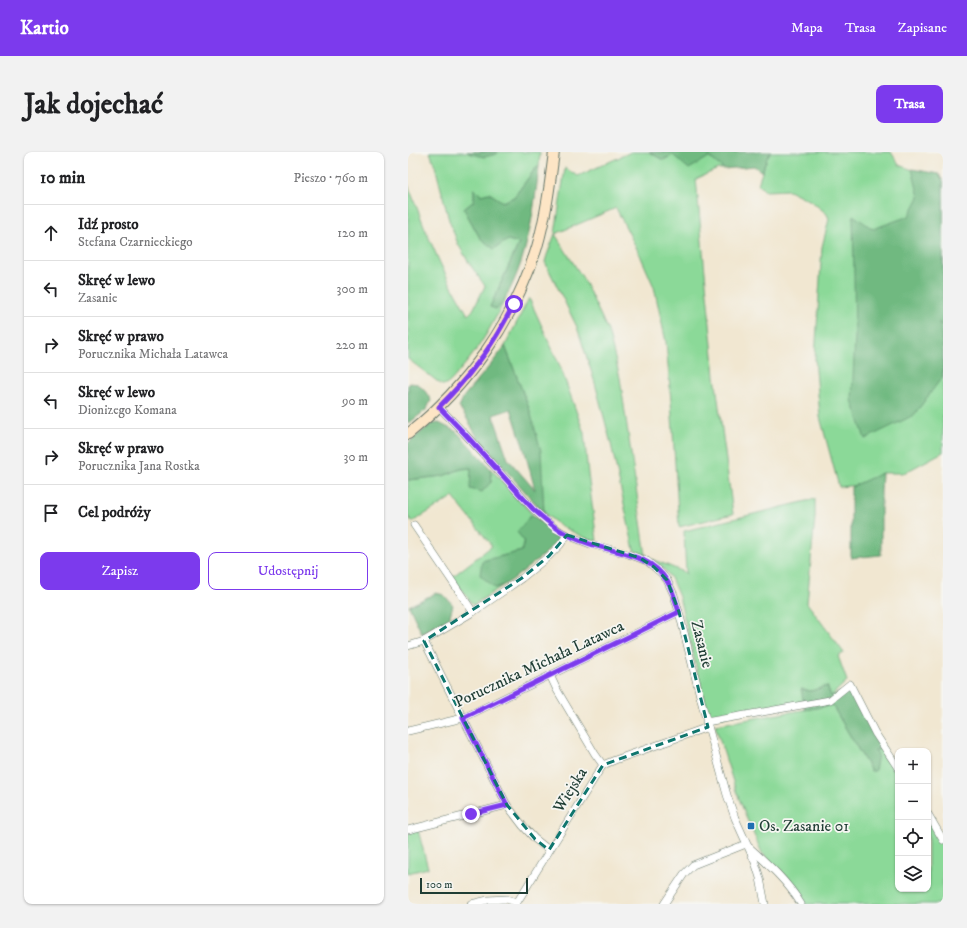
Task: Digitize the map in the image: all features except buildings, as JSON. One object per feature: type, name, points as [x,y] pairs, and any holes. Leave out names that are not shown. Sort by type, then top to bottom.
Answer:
[{"type":"street","points":[[408,434],[439,407],[461,383],[481,358],[506,320],[524,284],[535,253],[547,205],[554,152]]},
{"type":"street","name":"Zasanie","points":[[439,407],[533,509],[556,529],[590,544],[628,554],[647,562],[667,580],[674,595],[679,612],[707,724],[727,795],[735,818],[755,862],[765,904]]},
{"type":"street","points":[[414,524],[473,612]]},
{"type":"street","points":[[408,646],[424,641],[473,612],[517,582],[560,545],[567,535]]},
{"type":"street","name":"Porucznika Michała Latawca","points":[[408,731],[463,718],[679,612]]},
{"type":"street","points":[[424,641],[507,805],[535,839],[549,850]]},
{"type":"street","points":[[550,675],[557,690],[603,765]]},
{"type":"street","name":"Wiejska","points":[[516,903],[603,765],[707,724],[830,700],[850,684],[875,733],[895,763]]},
{"type":"street","points":[[408,830],[507,805]]},
{"type":"street","points":[[931,819],[943,840]]},
{"type":"street","points":[[664,904],[684,874],[693,865],[746,844],[789,886],[801,904]]},
{"type":"street","points":[[471,904],[488,900],[506,899],[516,903]]},
{"type":"highlighted area","points":[[567,535],[640,558],[654,567],[667,580],[679,612],[708,727],[603,765],[549,850],[535,839],[507,805],[424,641],[522,578],[549,556]]},
{"type":"green space","points":[[430,152],[540,152],[539,166],[535,169],[514,197],[503,202],[489,193],[481,195],[474,189],[474,201],[464,209],[480,238],[508,240],[519,243],[490,307],[497,309],[506,298],[474,353],[454,378],[446,385],[442,385],[408,359],[408,185],[441,265],[468,315],[473,310],[485,286],[458,244],[449,220]]},
{"type":"green space","points":[[467,152],[497,152],[497,154],[484,157]]},
{"type":"green space","points":[[631,152],[649,152],[663,160],[673,155],[709,157],[724,169],[718,169],[696,179],[715,376],[733,514],[679,527],[666,342],[654,287],[640,255],[616,208],[555,234],[565,168],[578,176]]},
{"type":"green space","points":[[649,152],[771,152],[762,172],[754,166],[724,169],[709,157],[689,169],[673,155],[663,160]]},
{"type":"green space","points":[[771,152],[891,152],[899,165],[943,181],[943,452],[904,473],[882,473],[858,485],[839,487],[820,417],[815,358],[822,247],[829,219],[827,214],[811,201],[789,190],[765,191],[758,184],[767,158]]},
{"type":"green space","points":[[539,166],[529,233],[520,266],[514,282],[504,300],[497,309],[490,307],[519,243],[508,240],[494,249],[480,238],[464,209],[474,201],[474,188],[481,195],[489,193],[503,202],[514,197],[535,169]]},
{"type":"green space","points":[[912,169],[939,174],[943,181],[943,327],[939,322],[943,349],[943,376],[914,415],[865,439],[852,400],[855,336],[853,215],[873,229],[909,216],[919,197]]},
{"type":"green space","points":[[555,234],[584,280],[608,331],[620,378],[646,556],[634,550],[611,444],[595,383],[577,327],[545,262]]},
{"type":"green space","points":[[529,298],[560,366],[584,433],[597,541],[583,537],[559,525],[544,513],[541,476],[530,411],[505,346]]},
{"type":"green space","points":[[505,346],[530,411],[541,451],[544,513],[479,440],[459,407],[464,396]],"holes":[[[511,409],[525,452],[535,490],[508,459],[493,415]]]},
{"type":"green space","points":[[410,383],[418,384],[431,400],[427,409],[408,424],[408,385]]},
{"type":"green space","points":[[439,423],[457,432],[490,468],[492,481],[482,492],[470,489],[471,468],[461,469],[443,476],[408,480],[408,443],[431,424]]},
{"type":"green space","points":[[471,468],[492,481],[490,468],[534,516],[529,516],[522,551],[482,561],[495,588],[504,585],[473,605],[452,577],[492,546],[453,497],[412,522],[408,516],[408,480],[443,476],[461,469]]},
{"type":"green space","points":[[882,473],[881,555],[851,558],[851,487]]},
{"type":"green space","points":[[815,499],[815,517],[807,603],[844,653],[838,656],[847,681],[831,696],[827,686],[811,691],[802,689],[804,702],[715,718],[710,715],[703,695],[679,597],[671,578],[664,569],[652,559],[686,574],[684,531]]},
{"type":"green space","points":[[530,516],[534,516],[555,532],[560,538],[546,553],[512,580],[495,588],[480,575],[482,561],[522,551],[524,541],[517,532]]},
{"type":"green space","points":[[436,593],[444,595],[453,605],[449,619],[422,634],[409,606]]},
{"type":"green space","points":[[827,686],[831,696],[849,689],[882,749],[875,750],[878,754],[875,771],[871,771],[832,705],[805,710],[801,689],[811,691]]},
{"type":"green space","points":[[832,705],[871,771],[875,750],[882,749],[895,768],[895,892],[931,892],[931,823],[943,845],[943,904],[805,904],[785,875],[762,853],[751,828],[753,827],[751,823],[749,824],[736,791],[715,725]]},
{"type":"green space","points":[[418,830],[428,868],[408,873],[408,832]]},
{"type":"place","name":"Os. Zasanie 01","points":[[751,826]]},
{"type":"route","points":[[471,814],[507,805],[463,718],[679,612],[674,595],[667,580],[654,567],[640,558],[590,544],[556,529],[533,509],[439,407],[477,365],[506,320],[514,304]]}]
